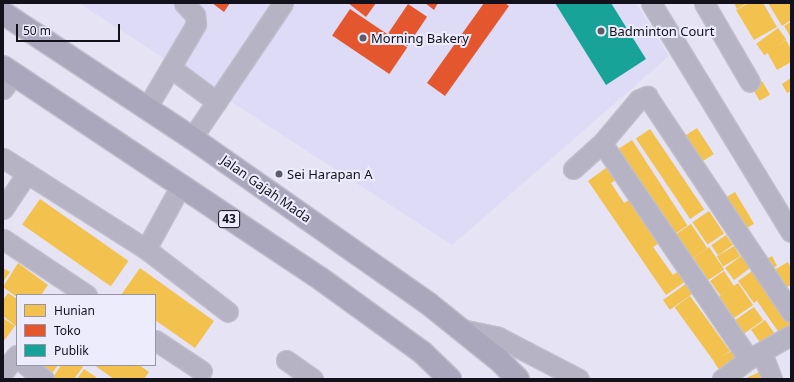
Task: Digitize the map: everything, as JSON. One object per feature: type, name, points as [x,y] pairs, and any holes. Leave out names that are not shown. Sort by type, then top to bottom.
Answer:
[{"type":"highway","name":"Jalan Gajah Mada","points":[[3,13],[192,138],[461,329],[500,360],[518,379]]},
{"type":"highway","name":"43","points":[[7,76],[181,185],[399,335],[450,379]]},
{"type":"street","points":[[146,109],[196,24],[195,16],[184,3]]},
{"type":"street","points":[[192,138],[283,3]]},
{"type":"street","points":[[651,3],[791,232]]},
{"type":"street","points":[[704,3],[750,82]]},
{"type":"street","points":[[171,68],[217,102]]},
{"type":"street","points":[[573,169],[602,143],[638,100],[643,96],[650,99],[791,312]]},
{"type":"street","points":[[602,143],[772,379]]},
{"type":"street","points":[[3,158],[146,249],[228,312]]},
{"type":"street","points":[[3,209],[27,173]]},
{"type":"street","points":[[146,249],[181,185]]},
{"type":"street","points":[[3,239],[66,289],[84,294]]},
{"type":"street","points":[[461,329],[498,337],[579,379]]},
{"type":"street","points":[[722,379],[791,335]]},
{"type":"street","points":[[156,341],[202,371]]},
{"type":"street","points":[[286,360],[314,379]]},
{"type":"street","points":[[3,372],[16,361]]},
{"type":"street","points":[[28,366],[44,379]]},
{"type":"shaded area","points":[[79,3],[636,3],[669,56],[452,245]]},
{"type":"building: Hunian","points":[[734,3],[747,3],[737,9]]},
{"type":"building: Hunian","points":[[749,3],[763,3],[777,27],[754,40],[736,10]]},
{"type":"building: Hunian","points":[[768,3],[791,3],[791,20],[782,26]]},
{"type":"building: Hunian","points":[[791,22],[791,35],[790,36],[784,26]]},
{"type":"building: Hunian","points":[[778,28],[786,39],[764,55],[756,44]]},
{"type":"building: Hunian","points":[[786,40],[791,49],[791,62],[777,70],[767,52]]},
{"type":"building: Hunian","points":[[791,78],[791,91],[787,93],[782,84]]},
{"type":"building: Hunian","points":[[762,81],[770,95],[760,101],[752,87]]},
{"type":"building: Hunian","points":[[697,128],[714,154],[702,162],[685,136]]},
{"type":"building: Hunian","points":[[650,129],[704,209],[690,219],[636,139]]},
{"type":"building: Hunian","points":[[632,140],[688,226],[671,236],[615,151]]},
{"type":"building: Hunian","points":[[610,165],[619,178],[611,183],[624,203],[631,199],[661,242],[653,247],[673,275],[683,268],[690,278],[666,295],[588,181]]},
{"type":"building: Hunian","points":[[735,192],[754,224],[743,230],[724,199]]},
{"type":"building: Hunian","points":[[40,199],[128,261],[111,286],[22,224]]},
{"type":"building: Hunian","points":[[709,211],[724,233],[708,245],[692,222]]},
{"type":"building: Hunian","points":[[691,224],[707,248],[690,260],[674,236]]},
{"type":"building: Hunian","points":[[726,235],[733,245],[718,255],[711,245]]},
{"type":"building: Hunian","points":[[734,246],[740,256],[723,267],[717,256]]},
{"type":"building: Hunian","points":[[709,247],[724,269],[708,280],[693,258]]},
{"type":"building: Hunian","points":[[741,256],[750,268],[734,280],[725,268]]},
{"type":"building: Hunian","points":[[772,256],[777,266],[767,271],[762,261]]},
{"type":"building: Hunian","points":[[788,262],[791,268],[791,285],[784,288],[774,270]]},
{"type":"building: Hunian","points":[[18,263],[48,285],[42,294],[16,294],[16,296],[3,287]]},
{"type":"building: Hunian","points":[[3,268],[10,272],[3,282]]},
{"type":"building: Hunian","points":[[140,268],[214,321],[195,348],[156,321],[156,294],[122,294]]},
{"type":"building: Hunian","points":[[755,269],[786,307],[778,313],[786,308],[791,315],[791,326],[780,334],[757,301],[764,295],[754,303],[738,281]]},
{"type":"building: Hunian","points":[[724,271],[734,286],[738,283],[753,305],[734,318],[719,296],[730,289],[720,295],[710,281]]},
{"type":"building: Hunian","points":[[690,281],[697,291],[670,310],[663,300]]},
{"type":"building: Hunian","points":[[8,293],[16,298],[16,326],[3,316],[3,300]]},
{"type":"building: Hunian","points":[[690,296],[730,351],[715,362],[675,307]]},
{"type":"building: Hunian","points":[[754,307],[763,320],[743,334],[734,321]]},
{"type":"building: Hunian","points":[[3,318],[15,326],[3,342]]},
{"type":"building: Hunian","points":[[765,320],[774,333],[760,343],[751,330]]},
{"type":"building: Hunian","points":[[736,348],[743,359],[721,373],[714,362]]},
{"type":"building: Hunian","points":[[41,366],[57,366],[50,376]]},
{"type":"building: Hunian","points":[[60,366],[83,367],[74,379],[52,379]]},
{"type":"building: Hunian","points":[[95,366],[140,366],[149,372],[144,379],[114,379]]},
{"type":"building: Hunian","points":[[84,369],[96,377],[95,379],[77,379]]},
{"type":"building: Hunian","points":[[764,370],[768,379],[744,379]]},
{"type":"building: Toko","points":[[212,3],[230,3],[224,12]]},
{"type":"building: Toko","points":[[348,3],[376,3],[366,17]]},
{"type":"building: Toko","points":[[425,3],[438,3],[434,10]]},
{"type":"building: Toko","points":[[484,3],[505,3],[509,6],[445,96],[427,83]]},
{"type":"building: Toko","points":[[408,4],[427,17],[407,46],[388,33]]},
{"type":"building: Toko","points":[[350,9],[407,48],[389,74],[332,36]]},
{"type":"building: Publik","name":"Badminton Court","points":[[555,3],[611,3],[646,59],[606,85]]},
{"type":"place","name":"Badminton Court","points":[[601,31]]},
{"type":"place","name":"Morning Bakery","points":[[363,38]]},
{"type":"place","name":"Sei Harapan A","points":[[279,174]]}]
